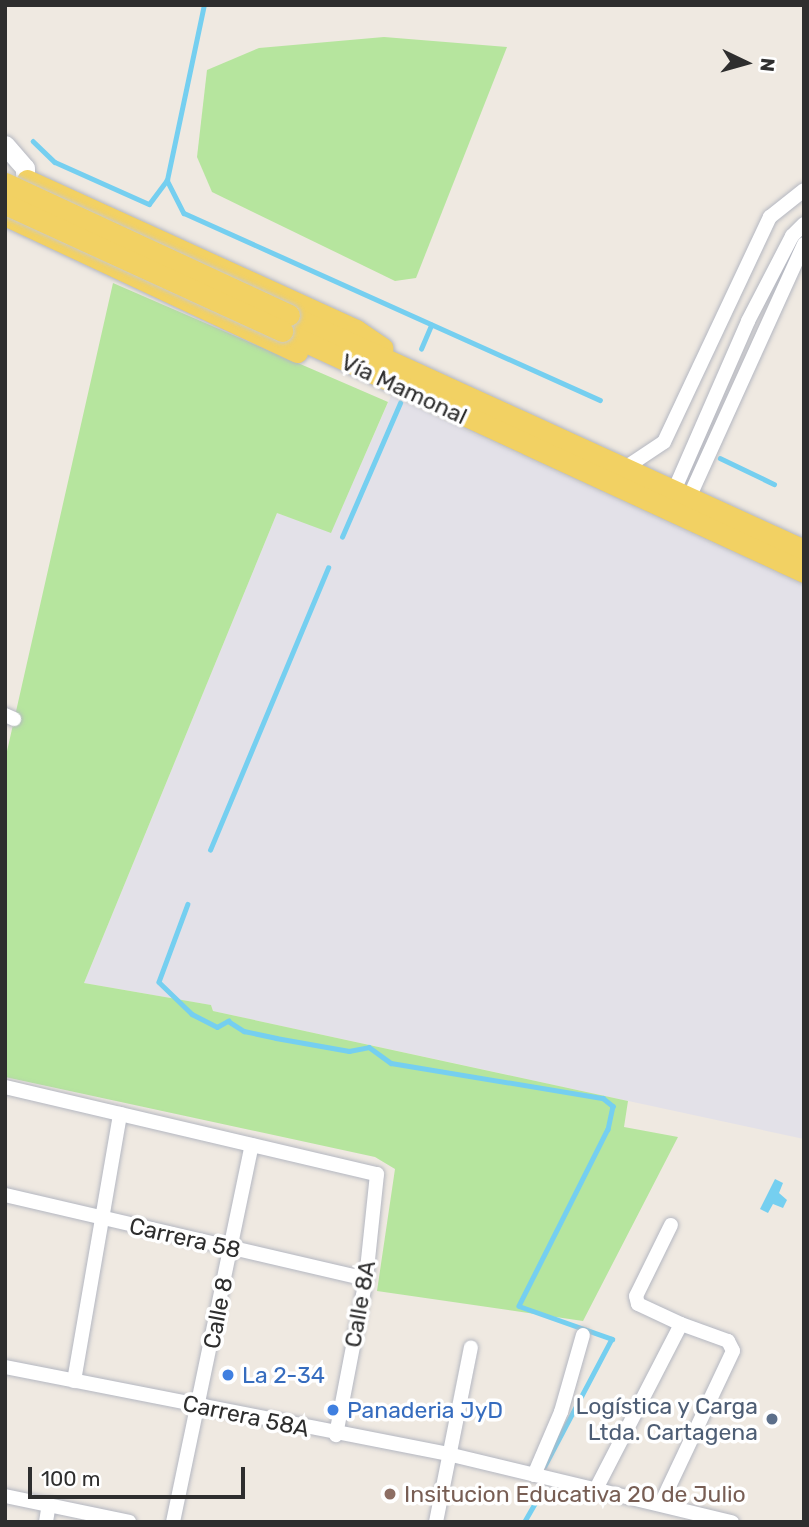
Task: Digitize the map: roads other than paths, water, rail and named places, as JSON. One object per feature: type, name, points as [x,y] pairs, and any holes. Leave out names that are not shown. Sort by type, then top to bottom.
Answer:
[{"type":"main road","points":[[27,180],[356,330],[427,391]]},
{"type":"main road","name":"Vía Mamonal","points":[[5,183],[285,323],[804,572]]},
{"type":"main road","points":[[7,214],[337,370],[427,391]]},
{"type":"main road","name":"Vía Mamonal","points":[[7,214],[285,323]]},
{"type":"main road","name":"Vía Mamonal","points":[[427,391],[622,470],[804,550]]},
{"type":"street","points":[[5,145],[19,157],[27,180],[23,201],[7,214]]},
{"type":"street","points":[[622,470],[664,442],[770,218],[804,190]]},
{"type":"street","points":[[681,496],[748,321],[792,236],[804,223]]},
{"type":"street","points":[[681,496],[804,243]]},
{"type":"street","points":[[5,1087],[252,1145]]},
{"type":"street","points":[[74,1381],[120,1114]]},
{"type":"street","name":"Calle 8A","points":[[252,1145],[377,1174],[366,1279],[336,1434]]},
{"type":"street","name":"Calle 8","points":[[173,1522],[200,1406],[252,1145]]},
{"type":"street","name":"Carrera 58","points":[[5,1195],[366,1279]]},
{"type":"street","points":[[661,1503],[733,1351],[728,1342],[638,1304],[636,1296],[671,1225]]},
{"type":"street","points":[[597,1487],[681,1324]]},
{"type":"street","points":[[534,1475],[561,1412],[583,1335]]},
{"type":"street","points":[[436,1522],[452,1455],[471,1347]]},
{"type":"street","name":"Carrera 58A","points":[[5,1367],[452,1455],[597,1487],[732,1522]]},
{"type":"street","points":[[5,1496],[129,1522]]},
{"type":"street","points":[[46,1522],[48,1504]]},
{"type":"water","points":[[775,1179],[783,1183],[779,1193],[787,1200],[783,1208],[773,1204],[768,1213],[760,1209]]},
{"type":"waterway","points":[[33,141],[55,162],[149,204],[167,180],[204,5]]},
{"type":"waterway","points":[[167,180],[184,213],[600,400]]},
{"type":"waterway","points":[[421,349],[431,325]]},
{"type":"waterway","points":[[342,537],[400,403]]},
{"type":"waterway","points":[[720,458],[774,484]]},
{"type":"waterway","points":[[210,850],[328,568]]},
{"type":"waterway","points":[[188,904],[159,982],[192,1014],[217,1027],[228,1021],[244,1031],[276,1038],[349,1051],[369,1047],[391,1063],[603,1098],[613,1106],[608,1129],[519,1306],[612,1339],[545,1466]]},
{"type":"waterway","points":[[524,1522],[542,1491]]},
{"type":"place","name":"La 2-34","points":[[228,1375]]},
{"type":"place","name":"Panaderia JyD","points":[[333,1410]]},
{"type":"place","name":"Logística y Carga Ltda. Cartagena","points":[[772,1419]]},
{"type":"place","name":"Insitucion Educativa 20 de Julio","points":[[390,1494]]}]
